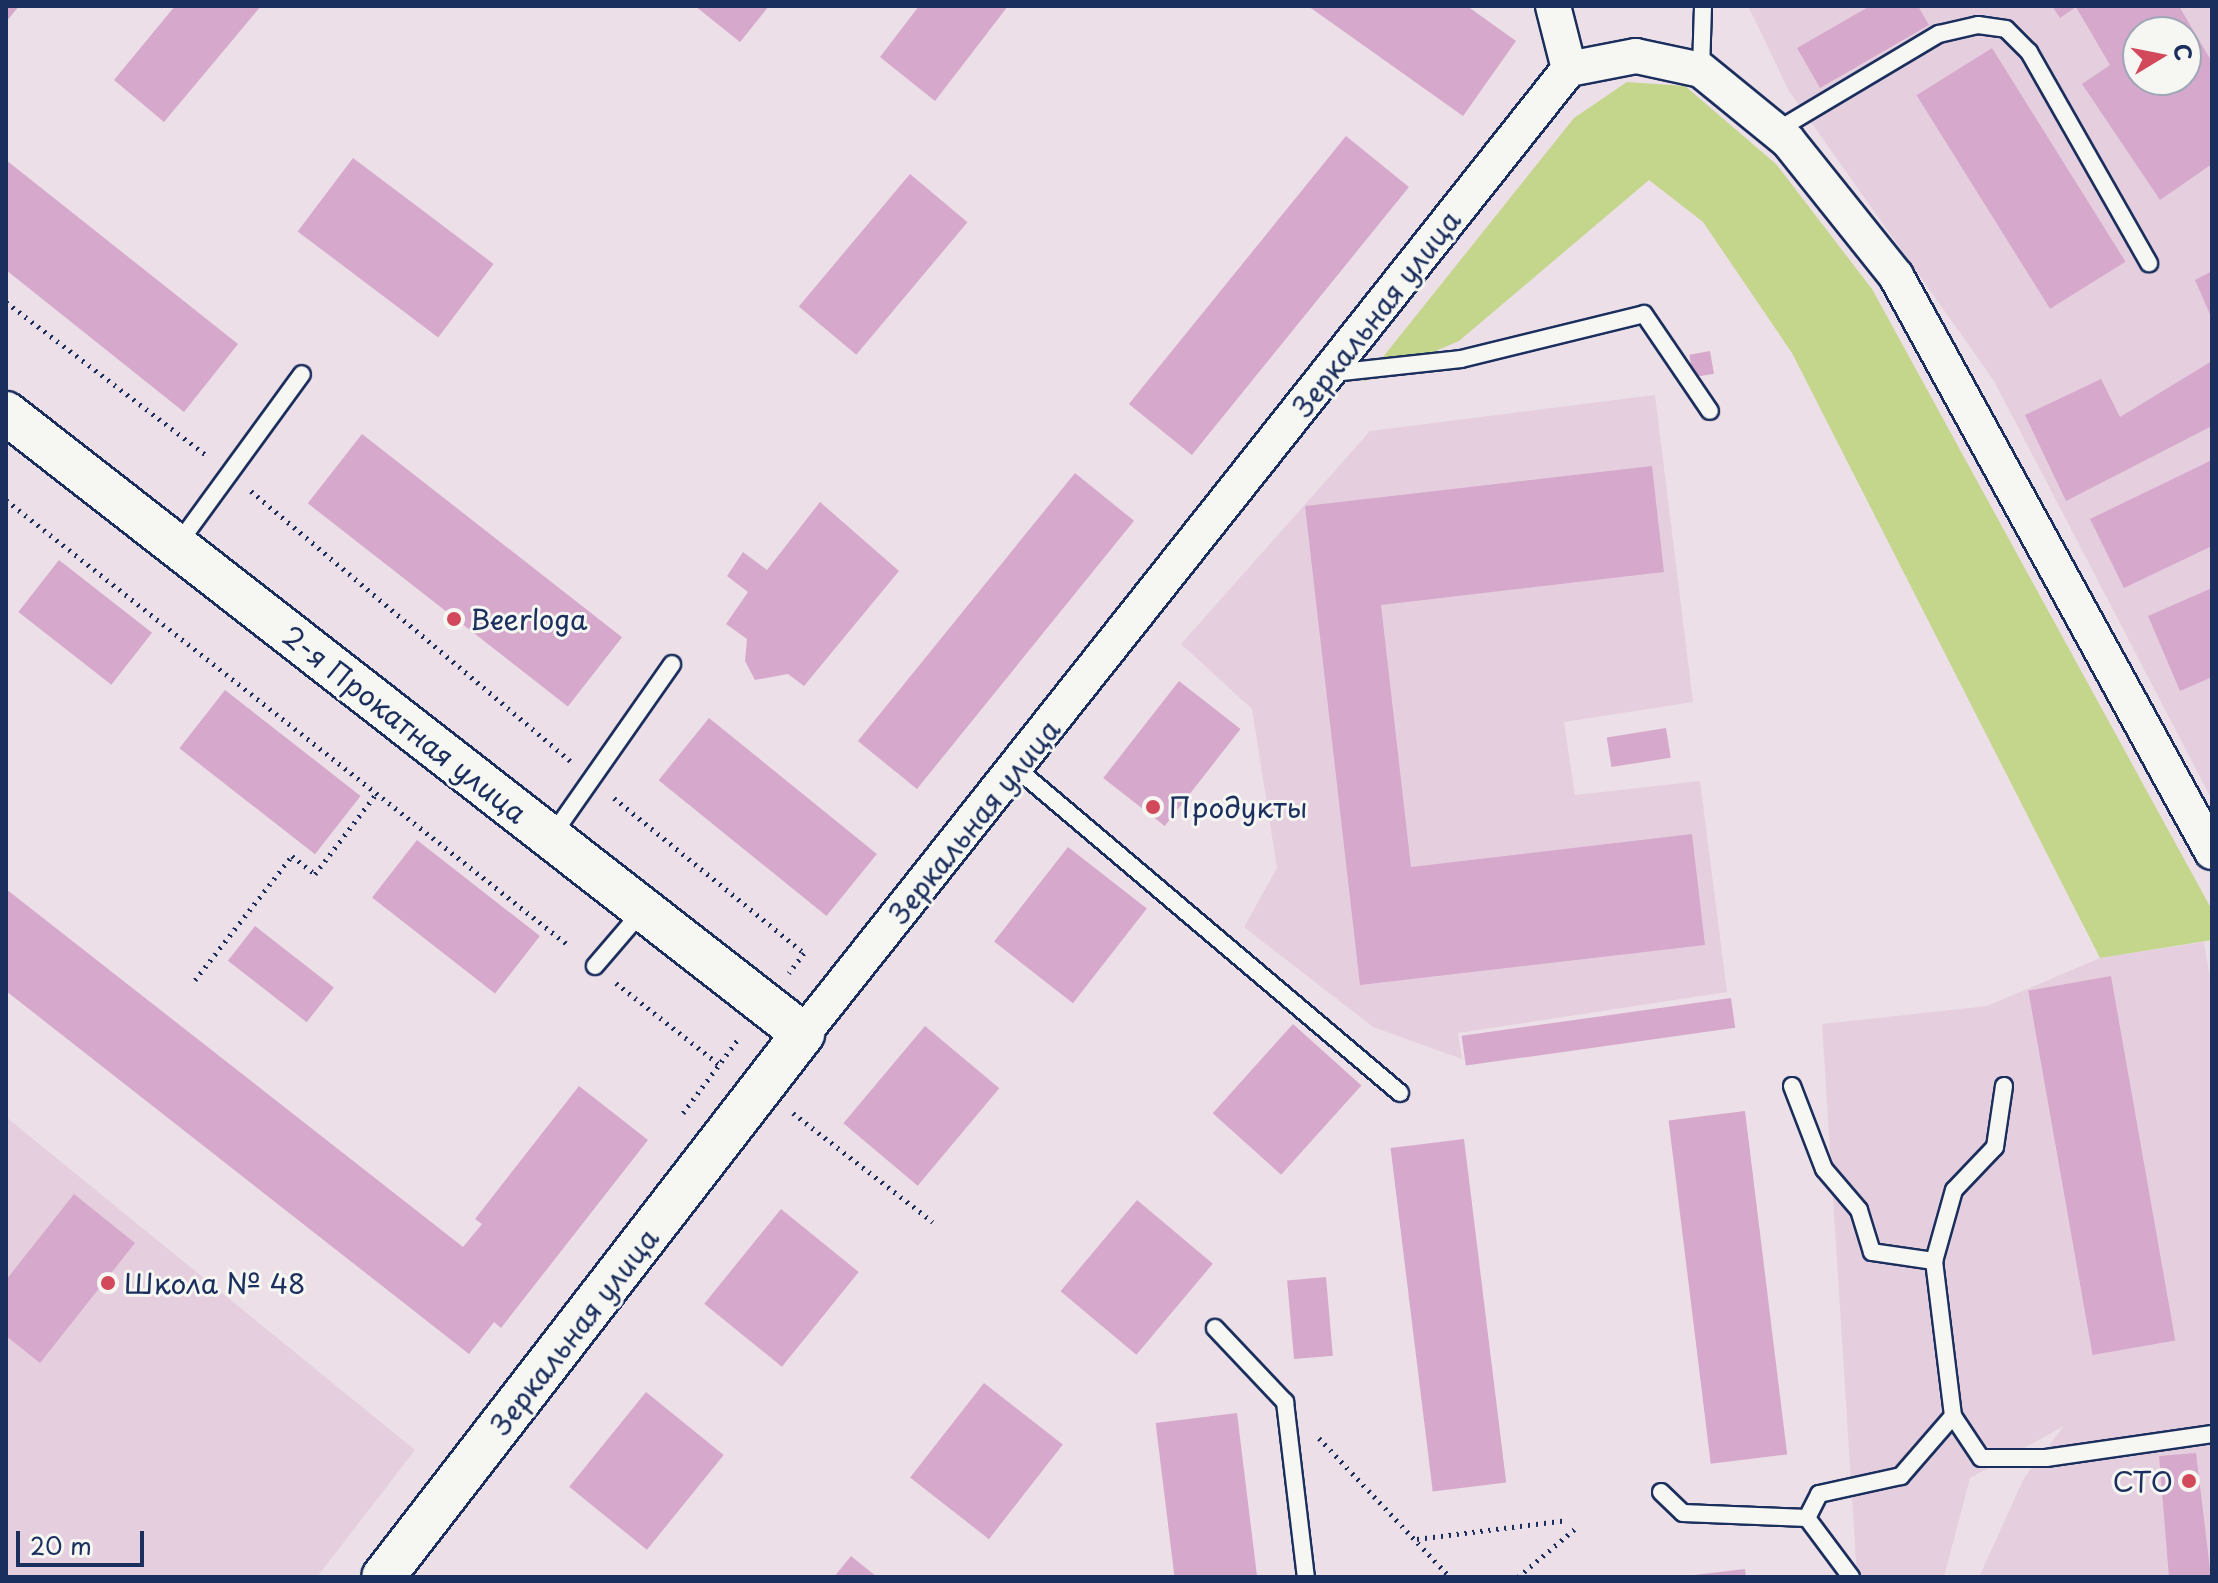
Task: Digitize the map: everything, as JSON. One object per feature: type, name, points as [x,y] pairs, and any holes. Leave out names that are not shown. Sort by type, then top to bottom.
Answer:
[{"type":"street","points":[[1553,6],[1569,69],[1636,56],[1701,70],[1776,131],[1896,276],[2212,852]]},
{"type":"street","name":"Зеркальная улица","points":[[383,1577],[803,1034],[1331,373],[1569,69]]},
{"type":"street","name":"2-я Прокатная улица","points":[[6,413],[803,1034]]},
{"type":"lane","points":[[1701,70],[1703,6]]},
{"type":"lane","points":[[1776,131],[1939,34],[1978,25],[2006,29],[2029,52],[2149,263]]},
{"type":"lane","points":[[1331,373],[1461,359],[1644,314],[1710,411]]},
{"type":"lane","points":[[177,546],[302,374]]},
{"type":"lane","points":[[551,838],[672,664]]},
{"type":"lane","points":[[1016,768],[1400,1093]]},
{"type":"lane","points":[[595,966],[643,910]]},
{"type":"lane","points":[[1792,1086],[1824,1169],[1859,1210],[1872,1252],[1934,1261]]},
{"type":"lane","points":[[2004,1086],[1995,1147],[1954,1190],[1934,1261],[1953,1416],[1981,1458],[2046,1458],[2212,1434]]},
{"type":"lane","points":[[1215,1328],[1285,1402],[1306,1577]]},
{"type":"lane","points":[[1807,1518],[1819,1494],[1901,1476],[1953,1416]]},
{"type":"lane","points":[[1661,1492],[1683,1513],[1807,1518]]},
{"type":"lane","points":[[1807,1518],[1851,1577]]},
{"type":"path","points":[[6,302],[230,473],[592,779],[804,953],[719,1065]]},
{"type":"path","points":[[6,500],[568,945]]},
{"type":"path","points":[[195,980],[292,856],[315,874],[376,794]]},
{"type":"path","points":[[612,980],[719,1065],[761,1089],[933,1222]]},
{"type":"path","points":[[1285,1402],[1450,1577]]},
{"type":"path","points":[[1416,1539],[1568,1520]]},
{"type":"path","points":[[1518,1577],[1576,1528]]},
{"type":"shaded area","points":[[1748,6],[2212,6],[2212,800],[1994,381],[1789,91]]},
{"type":"shaded area","points":[[1655,395],[1693,702],[1564,722],[1575,795],[1700,781],[1727,992],[1458,1033],[1462,1059],[1373,1027],[1244,927],[1277,868],[1252,709],[1181,644],[1370,431]]},
{"type":"shaded area","points":[[2204,942],[2212,990],[2212,1577],[1979,1577],[2024,1478],[2064,1426],[1970,1478],[1944,1577],[1857,1577],[1822,1024],[1987,1006],[2100,958]]},
{"type":"shaded area","name":"Школа № 48","points":[[6,1117],[415,1450],[317,1577],[6,1577]]},
{"type":"green space","points":[[1627,82],[1685,86],[1776,164],[1872,289],[2212,910],[2212,940],[2100,958],[1792,353],[1703,222],[1649,180],[1459,341],[1363,382],[1574,118]]},
{"type":"building","points":[[6,6],[19,6],[6,22]]},
{"type":"building","points":[[175,6],[261,6],[164,122],[114,80]]},
{"type":"building","points":[[695,6],[769,6],[740,42]]},
{"type":"building","points":[[919,6],[1008,6],[935,101],[880,57]]},
{"type":"building","points":[[1308,6],[1467,6],[1516,41],[1463,116]]},
{"type":"building","points":[[1870,6],[1918,6],[1929,25],[1820,88],[1797,48]]},
{"type":"building","points":[[2052,6],[2179,6],[2185,16],[2122,16],[2122,96],[2202,96],[2202,45],[2212,62],[2212,164],[2160,200],[2082,84],[2110,65],[2076,7],[2060,18]]},
{"type":"building","points":[[1992,48],[2126,262],[2050,309],[1917,95]]},
{"type":"building","points":[[1346,136],[1409,187],[1192,455],[1129,404]]},
{"type":"building","points":[[353,158],[494,264],[438,337],[298,231]]},
{"type":"building","points":[[6,160],[238,344],[184,412],[6,270]]},
{"type":"building","points":[[910,174],[967,222],[856,355],[799,307]]},
{"type":"building","points":[[2212,271],[2212,319],[2195,280]]},
{"type":"building","points":[[1710,351],[1714,374],[1693,377],[1689,355]]},
{"type":"building","points":[[2212,361],[2212,426],[2066,501],[2025,415],[2101,379],[2120,417]]},
{"type":"building","points":[[362,434],[622,637],[568,707],[308,503]]},
{"type":"building","points":[[2212,460],[2212,546],[2124,588],[2090,519]]},
{"type":"building","points":[[1652,466],[1664,572],[1381,605],[1411,867],[1692,834],[1705,945],[1360,985],[1305,506]]},
{"type":"building","points":[[1075,473],[1134,521],[917,789],[858,741]]},
{"type":"building","points":[[820,502],[899,571],[804,686],[788,674],[755,680],[745,661],[747,639],[726,624],[748,592],[727,576],[743,552],[767,570]]},
{"type":"building","points":[[59,560],[152,633],[111,685],[18,612]]},
{"type":"building","points":[[2212,588],[2212,677],[2180,691],[2148,616]]},
{"type":"building","points":[[1179,681],[1240,729],[1165,826],[1103,778]]},
{"type":"building","points":[[225,690],[361,796],[315,854],[179,748]]},
{"type":"building","points":[[709,718],[877,854],[827,916],[659,780]]},
{"type":"building","points":[[1666,728],[1671,758],[1611,767],[1607,737]]},
{"type":"building","points":[[417,840],[540,936],[495,994],[372,898]]},
{"type":"building","points":[[1068,847],[1147,909],[1073,1003],[994,942]]},
{"type":"building","points":[[6,889],[463,1247],[482,1224],[475,1219],[579,1086],[648,1140],[501,1328],[494,1322],[469,1354],[6,991]]},
{"type":"building","points":[[255,926],[334,988],[307,1022],[228,961]]},
{"type":"building","points":[[2111,976],[2175,1340],[2093,1355],[2028,991]]},
{"type":"building","points":[[1731,998],[1735,1028],[1466,1066],[1462,1036]]},
{"type":"building","points":[[1293,1024],[1361,1086],[1281,1175],[1213,1113]]},
{"type":"building","points":[[925,1026],[999,1088],[918,1186],[843,1123]]},
{"type":"building","points":[[1745,1111],[1787,1454],[1711,1464],[1669,1120]]},
{"type":"building","points":[[1464,1139],[1506,1482],[1433,1491],[1391,1148]]},
{"type":"building","points":[[74,1194],[135,1243],[40,1363],[6,1336],[6,1280]]},
{"type":"building","points":[[1137,1200],[1213,1264],[1136,1355],[1061,1291]]},
{"type":"building","points":[[781,1209],[859,1272],[782,1367],[704,1304]]},
{"type":"building","points":[[1326,1277],[1333,1356],[1294,1359],[1287,1280]]},
{"type":"building","points":[[984,1383],[1063,1445],[989,1539],[910,1478]]},
{"type":"building","points":[[646,1392],[724,1455],[647,1550],[569,1487]]},
{"type":"building","points":[[1237,1413],[1257,1577],[1175,1577],[1156,1423]]},
{"type":"building","points":[[2196,1453],[2211,1577],[2169,1577],[2159,1456]]},
{"type":"building","points":[[851,1556],[877,1577],[834,1577]]},
{"type":"building","points":[[1745,1569],[1746,1577],[1694,1577],[1694,1575]]},
{"type":"place","name":"Beerloga","points":[[454,619]]},
{"type":"place","name":"Продукты","points":[[1153,807]]},
{"type":"place","name":"Школа № 48","points":[[108,1283]]},
{"type":"place","name":"СТО","points":[[2189,1481]]}]
